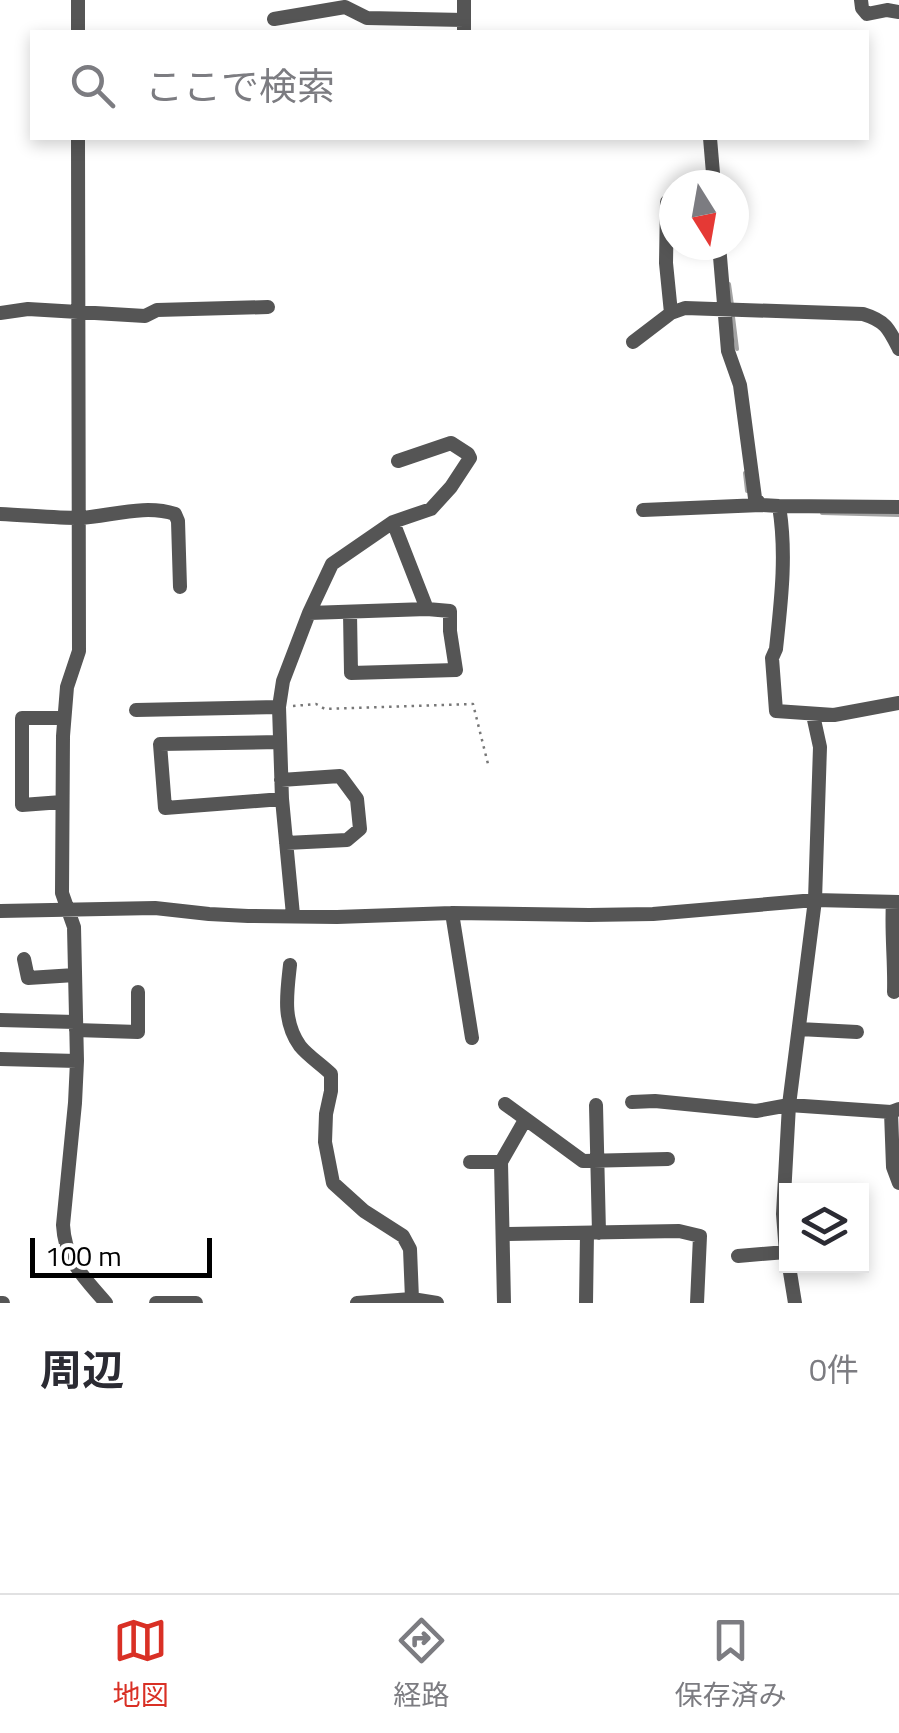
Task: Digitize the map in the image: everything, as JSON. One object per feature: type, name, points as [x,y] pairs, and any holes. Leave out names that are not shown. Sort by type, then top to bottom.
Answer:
[{"type":"street","points":[[78,0],[78,30]]},
{"type":"street","points":[[274,19],[357,6],[366,18],[436,27],[464,26],[464,0]]},
{"type":"street","points":[[862,0],[862,8],[868,14],[899,12]]},
{"type":"street","points":[[78,140],[79,651],[67,687],[62,802],[62,893],[74,927],[77,1062],[64,1244],[74,1265],[106,1303]]},
{"type":"street","points":[[710,140],[713,170]]},
{"type":"street","points":[[666,260],[671,313]]},
{"type":"street","points":[[720,260],[728,351],[740,385],[755,498],[761,505]]},
{"type":"street","points":[[0,314],[28,309],[146,316],[157,310],[268,307]]},
{"type":"street","points":[[632,342],[671,313],[685,308],[864,314],[887,326],[899,348]]},
{"type":"street","points":[[293,916],[282,799],[279,707],[284,680],[309,613],[332,564],[393,522],[431,509],[470,458],[451,443],[398,461]]},
{"type":"street","points":[[642,510],[761,505],[899,506]]},
{"type":"street","points":[[779,506],[783,566],[772,658],[776,711],[834,714],[899,703]]},
{"type":"street","points":[[0,514],[80,518],[134,511],[175,514],[180,587]]},
{"type":"street","points":[[393,522],[427,609]]},
{"type":"street","points":[[309,613],[450,610],[456,670],[351,673],[350,613]]},
{"type":"street","points":[[136,710],[279,707]]},
{"type":"street","points":[[785,1183],[789,1105],[815,900],[820,747],[813,715]]},
{"type":"street","points":[[62,802],[22,805],[22,718],[64,718]]},
{"type":"street","points":[[280,742],[160,744],[166,808],[282,799]]},
{"type":"street","points":[[281,780],[340,776],[356,799],[360,829],[347,840],[286,843]]},
{"type":"street","points":[[0,911],[155,908],[210,914],[338,917],[452,913],[630,915],[815,900],[896,902],[891,928],[897,956],[894,992]]},
{"type":"street","points":[[452,913],[472,1038]]},
{"type":"street","points":[[24,960],[28,978],[74,975]]},
{"type":"street","points":[[290,965],[285,1008],[294,1032],[300,1046],[331,1074],[325,1142],[334,1183],[364,1212],[403,1236],[410,1249],[412,1299]]},
{"type":"street","points":[[0,1020],[138,1032],[138,992]]},
{"type":"street","points":[[798,1029],[856,1032]]},
{"type":"street","points":[[0,1060],[77,1062]]},
{"type":"street","points":[[632,1102],[756,1111],[789,1105],[895,1111],[893,1166],[899,1183]]},
{"type":"street","points":[[505,1104],[583,1162],[668,1159]]},
{"type":"street","points":[[586,1303],[598,1162],[596,1105]]},
{"type":"street","points":[[504,1303],[501,1162],[525,1120]]},
{"type":"street","points":[[470,1162],[501,1162]]},
{"type":"street","points":[[504,1234],[679,1231],[700,1236],[697,1303]]},
{"type":"street","points":[[738,1256],[779,1253]]},
{"type":"street","points":[[790,1273],[795,1303]]},
{"type":"street","points":[[357,1303],[412,1299],[438,1303]]},
{"type":"street","points":[[156,1303],[196,1303]]},
{"type":"street","points":[[786,1303],[806,1303]]},
{"type":"path","points":[[279,707],[473,704],[488,764]]},
{"type":"waterway","points":[[729,284],[732,305]]},
{"type":"waterway","points":[[733,317],[737,349]]},
{"type":"waterway","points":[[745,473],[747,491]]},
{"type":"waterway","points":[[822,513],[899,515]]}]
